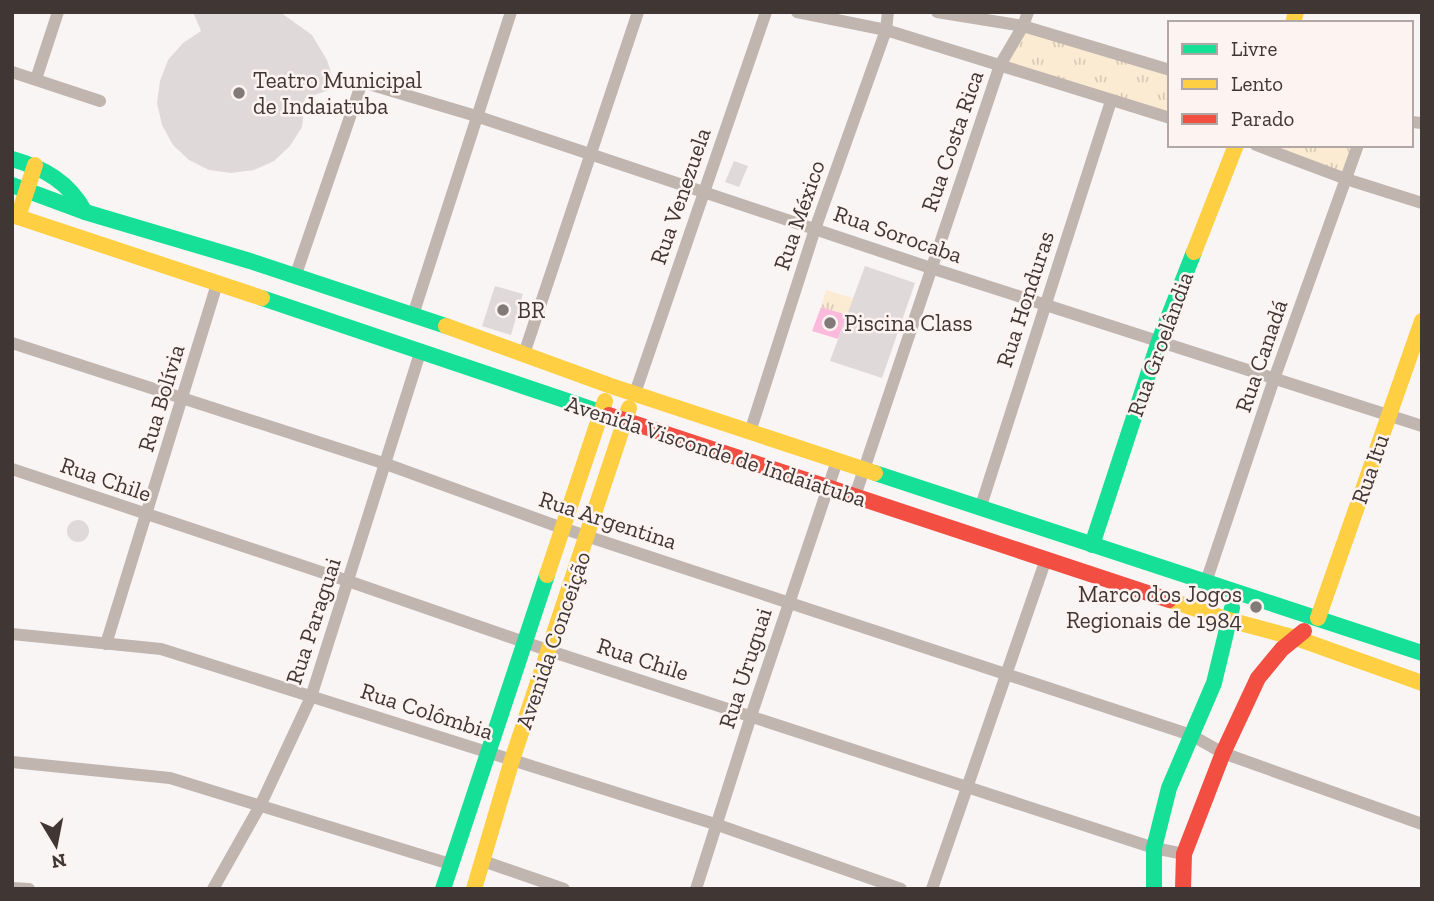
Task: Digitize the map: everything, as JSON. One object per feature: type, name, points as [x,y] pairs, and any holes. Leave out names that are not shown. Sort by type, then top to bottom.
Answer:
[{"type":"main road","name":"Rua Groelândia","points":[[1092,545],[1159,341],[1235,147]]},
{"type":"main road","points":[[12,159],[35,164],[62,182],[80,199],[86,212]]},
{"type":"main road","points":[[14,221],[20,187],[35,164]]},
{"type":"main road","name":"Avenida Visconde de Indaiatuba","points":[[20,187],[86,212],[250,261],[413,315],[611,386],[1422,653]]},
{"type":"main road","name":"Avenida Visconde de Indaiatuba","points":[[14,221],[345,325],[420,353],[1229,620],[1296,638],[1422,683]]},
{"type":"main road","points":[[218,285],[221,276],[228,269],[250,261]]},
{"type":"main road","points":[[345,325],[392,323],[413,315]]},
{"type":"main road","name":"Rua Itu","points":[[1318,618],[1422,321]]},
{"type":"main road","name":"Avenida Conceição","points":[[443,889],[611,386]]},
{"type":"main road","name":"Avenida Conceição","points":[[474,889],[512,760],[635,393]]},
{"type":"main road","points":[[1154,889],[1154,848],[1169,788],[1214,682],[1237,592]]},
{"type":"main road","points":[[1183,889],[1184,854],[1223,753],[1258,678],[1282,649],[1318,618]]},
{"type":"street","points":[[36,79],[58,12]]},
{"type":"street","points":[[413,315],[511,12]]},
{"type":"street","points":[[524,354],[638,12]]},
{"type":"street","name":"Rua Venezuela","points":[[635,393],[766,12]]},
{"type":"street","points":[[797,12],[886,30],[1168,117]]},
{"type":"street","name":"Rua México","points":[[750,432],[816,229],[886,30],[888,12]]},
{"type":"street","points":[[937,12],[1023,26],[1168,69]]},
{"type":"street","name":"Rua Costa Rica","points":[[855,496],[1000,65],[1023,26],[1028,12]]},
{"type":"street","points":[[12,72],[100,101]]},
{"type":"street","name":"Rua Sorocaba","points":[[295,277],[362,82],[476,116],[931,268],[1422,426]]},
{"type":"street","name":"Rua Honduras","points":[[980,509],[1111,101]]},
{"type":"street","points":[[1261,147],[1346,179],[1422,203]]},
{"type":"street","name":"Rua Canadá","points":[[1206,582],[1356,147]]},
{"type":"street","name":"Rua Bolívia","points":[[106,644],[218,285]]},
{"type":"street","name":"Rua Argentina","points":[[12,343],[386,464],[562,528],[1191,735],[1223,753],[1422,824]]},
{"type":"street","name":"Rua Paraguai","points":[[214,889],[261,804],[311,697],[420,353]]},
{"type":"street","name":"Rua Uruguai","points":[[696,889],[837,461]]},
{"type":"street","name":"Rua Chile","points":[[12,469],[348,580],[550,651],[1154,848],[1184,854]]},
{"type":"street","points":[[932,889],[1046,559]]},
{"type":"street","name":"Rua Colômbia","points":[[12,634],[161,649],[718,825],[901,889]]},
{"type":"street","points":[[12,761],[170,778],[450,864]]},
{"type":"street","points":[[483,861],[564,889]]},
{"type":"street","points":[[12,888],[29,889]]},
{"type":"green space","points":[[1023,26],[1168,69],[1168,115],[1000,65]]},
{"type":"green space","points":[[1261,147],[1357,147],[1346,179]]},
{"type":"green space","points":[[826,290],[853,298],[847,315],[821,307]]},
{"type":"shaded area","name":"Piscina Class","points":[[821,307],[847,315],[838,339],[812,331]]},
{"type":"building","name":"Teatro Municipal de Indaiatuba","points":[[193,12],[280,12],[312,35],[327,60],[336,88],[305,98],[302,127],[290,146],[274,161],[254,170],[231,173],[209,170],[189,160],[173,145],[162,125],[157,103],[160,81],[168,60],[183,43],[201,31]]},
{"type":"building","points":[[734,161],[748,166],[739,187],[725,182]]},
{"type":"building","points":[[865,266],[915,283],[882,378],[830,361]]},
{"type":"building","name":"BR","points":[[495,286],[523,294],[511,335],[482,326]]},
{"type":"building","points":[[78,520],[86,523],[89,531],[86,539],[78,542],[70,539],[67,531],[70,523]]},
{"type":"traffic: fast","points":[[12,159],[55,178],[79,201],[85,212]]},
{"type":"traffic: fast","points":[[12,185],[85,212],[250,261],[446,326]]},
{"type":"traffic: fast","points":[[1092,545],[1159,341],[1194,252]]},
{"type":"traffic: fast","points":[[262,298],[609,415]]},
{"type":"traffic: fast","points":[[875,473],[1422,653]]},
{"type":"traffic: fast","points":[[443,889],[547,575]]},
{"type":"traffic: fast","points":[[1154,889],[1154,848],[1169,788],[1214,683],[1232,608]]},
{"type":"traffic: slow","points":[[1294,21],[1296,12]]},
{"type":"traffic: slow","points":[[1194,252],[1235,147]]},
{"type":"traffic: slow","points":[[18,217],[35,165]]},
{"type":"traffic: slow","points":[[12,215],[262,298]]},
{"type":"traffic: slow","points":[[1318,618],[1422,321]]},
{"type":"traffic: slow","points":[[446,326],[611,386],[875,473]]},
{"type":"traffic: slow","points":[[547,575],[605,401]]},
{"type":"traffic: slow","points":[[474,889],[512,760],[629,408]]},
{"type":"traffic: slow","points":[[1169,600],[1296,638],[1422,683]]},
{"type":"traffic: jam","points":[[609,415],[1169,600]]},
{"type":"traffic: jam","points":[[1183,889],[1184,854],[1223,753],[1258,678],[1282,649],[1304,631]]},
{"type":"place","name":"Teatro Municipal de Indaiatuba","points":[[239,93]]},
{"type":"place","name":"BR","points":[[503,310]]},
{"type":"place","name":"Piscina Class","points":[[830,323]]},
{"type":"place","name":"Marco dos Jogos Regionais de 1984","points":[[1256,607]]}]
